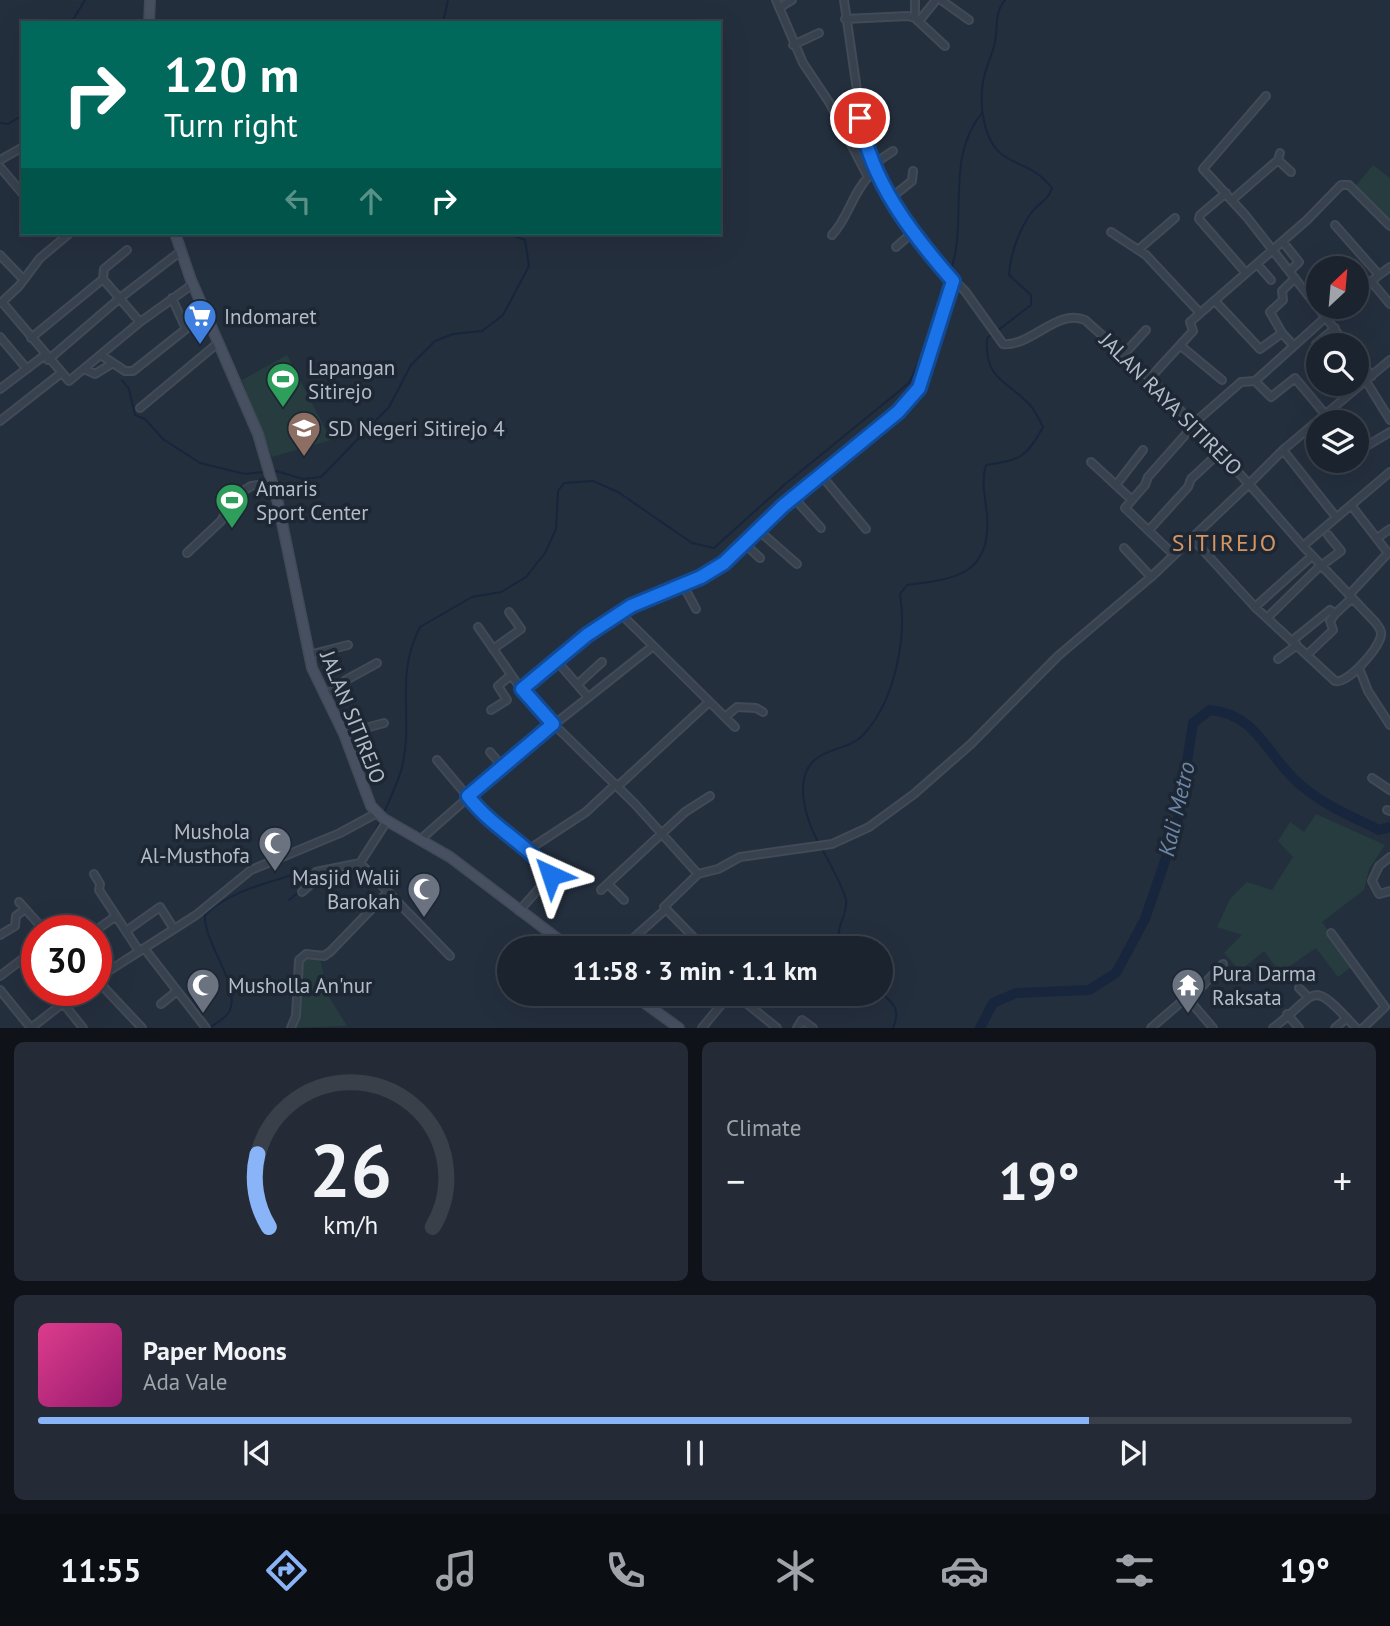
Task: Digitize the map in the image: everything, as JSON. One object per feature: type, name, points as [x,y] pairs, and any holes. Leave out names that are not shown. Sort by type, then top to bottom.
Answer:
[{"type":"main road","points":[[149,21],[150,0]]},
{"type":"main road","name":"JALAN SITIREJO","points":[[176,235],[192,282],[258,434],[273,483],[309,655],[344,734],[363,791],[382,817]]},
{"type":"main road","points":[[382,817],[421,839],[553,936]]},
{"type":"main road","points":[[649,1006],[678,1027]]},
{"type":"street","points":[[522,689],[620,613],[710,572],[745,544],[793,498],[887,421],[919,388],[950,277],[926,252],[892,197],[871,171],[793,45],[776,0]]},
{"type":"street","points":[[779,8],[792,0]]},
{"type":"street","points":[[844,0],[871,171]]},
{"type":"street","points":[[917,19],[936,0]]},
{"type":"street","points":[[941,0],[969,20]]},
{"type":"street","points":[[917,1],[917,19]]},
{"type":"street","points":[[845,19],[917,19],[945,46]]},
{"type":"street","points":[[793,45],[819,33]]},
{"type":"street","points":[[1266,96],[1203,169],[1232,200],[1306,291]]},
{"type":"street","points":[[0,160],[21,150]]},
{"type":"street","points":[[832,235],[844,222],[853,199],[871,171],[893,151]]},
{"type":"street","points":[[1232,200],[1279,156],[1291,172]]},
{"type":"street","points":[[0,167],[21,192]]},
{"type":"street","points":[[892,197],[912,181],[913,171]]},
{"type":"street","points":[[1150,378],[1192,332],[1190,322],[1283,242],[1344,183],[1390,226]]},
{"type":"street","points":[[1226,193],[1200,215],[1199,219],[1246,273]]},
{"type":"street","points":[[1139,249],[1175,218]]},
{"type":"street","points":[[1335,225],[1379,275]]},
{"type":"street","points":[[896,247],[913,232]]},
{"type":"street","points":[[1111,232],[1139,249],[1200,313]]},
{"type":"street","points":[[3,302],[45,252],[67,235]]},
{"type":"street","points":[[1283,242],[1299,263],[1290,271]]},
{"type":"street","points":[[31,338],[103,279],[104,269],[127,250]]},
{"type":"street","points":[[0,389],[46,357],[181,251]]},
{"type":"street","points":[[0,255],[23,279]]},
{"type":"street","points":[[1257,264],[1271,280]]},
{"type":"street","points":[[1390,267],[1369,283],[1390,304]]},
{"type":"street","name":"JALAN RAYA SITIREJO","points":[[950,277],[965,291],[998,340],[1012,344],[1062,321],[1080,318],[1150,378],[1250,484],[1306,430]]},
{"type":"street","points":[[1293,345],[1282,333],[1270,312],[1283,300],[1282,290],[1296,278]]},
{"type":"street","points":[[103,279],[140,322]]},
{"type":"street","points":[[0,293],[3,302],[31,338],[69,381],[192,282]]},
{"type":"street","points":[[101,355],[133,372],[186,329],[172,298]]},
{"type":"street","points":[[1215,301],[1261,349],[1282,333]]},
{"type":"street","points":[[1174,555],[1125,509],[1145,485],[1148,477],[1194,425],[1243,381],[1255,380],[1324,319]]},
{"type":"street","points":[[1328,319],[1339,333]]},
{"type":"street","points":[[1329,333],[1335,328]]},
{"type":"street","points":[[1124,354],[1146,330]]},
{"type":"street","points":[[0,337],[27,369]]},
{"type":"street","points":[[140,408],[218,343]]},
{"type":"street","points":[[1181,346],[1222,380]]},
{"type":"street","name":"JALAN RAYA SITIREJO","points":[[1369,379],[1390,359]]},
{"type":"street","points":[[84,369],[95,374],[113,363]]},
{"type":"street","points":[[1369,372],[1372,376]]},
{"type":"street","points":[[0,421],[61,374]]},
{"type":"street","points":[[1255,380],[1271,397],[1296,378],[1322,410]]},
{"type":"street","points":[[1369,387],[1390,420]]},
{"type":"street","name":"JALAN RAYA SITIREJO","points":[[1330,410],[1348,396]]},
{"type":"street","points":[[1369,445],[1390,432]]},
{"type":"street","points":[[1116,485],[1143,450]]},
{"type":"street","points":[[1283,450],[1336,517]]},
{"type":"street","points":[[1149,530],[1188,487],[1191,479],[1220,452]]},
{"type":"street","points":[[1091,462],[1132,500]]},
{"type":"street","points":[[1303,546],[1390,472]]},
{"type":"street","points":[[821,475],[866,529]]},
{"type":"street","points":[[187,553],[221,521],[232,501],[240,493],[251,486],[273,483]]},
{"type":"street","points":[[690,936],[664,906],[698,873],[718,869],[740,857],[832,844],[869,827],[914,794],[971,744],[1058,656],[1151,577],[1191,537],[1250,484],[1312,556],[1375,621],[1382,634],[1359,668],[1343,681],[1337,682],[1255,607],[1191,537]]},
{"type":"street","points":[[793,498],[821,528]]},
{"type":"street","points":[[1308,654],[1333,630],[1330,621],[1335,614],[1388,553],[1351,505]]},
{"type":"street","points":[[1377,538],[1390,529]]},
{"type":"street","points":[[758,530],[797,564]]},
{"type":"street","points":[[1267,618],[1321,565],[1344,549],[1328,535]]},
{"type":"street","points":[[745,544],[760,558]]},
{"type":"street","points":[[1124,548],[1151,577]]},
{"type":"street","points":[[1255,607],[1312,556]]},
{"type":"street","points":[[682,583],[696,608]]},
{"type":"street","points":[[1278,660],[1330,610],[1335,614]]},
{"type":"street","points":[[493,649],[521,629],[509,612]]},
{"type":"street","points":[[620,613],[735,727]]},
{"type":"street","points":[[478,627],[511,675],[553,724],[617,785],[698,873]]},
{"type":"street","points":[[309,655],[348,645]]},
{"type":"street","points":[[421,839],[502,766],[653,646]]},
{"type":"street","points":[[556,660],[588,697]]},
{"type":"street","points":[[578,684],[602,662]]},
{"type":"street","points":[[325,696],[346,680],[377,663]]},
{"type":"street","points":[[1359,668],[1368,691],[1390,725]]},
{"type":"street","points":[[491,710],[507,700],[498,686],[511,675]]},
{"type":"street","points":[[528,850],[586,812],[709,702]]},
{"type":"street","points":[[725,717],[737,707],[756,708],[763,712]]},
{"type":"street","points":[[344,734],[384,723]]},
{"type":"street","points":[[490,752],[502,766]]},
{"type":"street","points":[[438,760],[484,816],[528,850],[551,875],[519,911]]},
{"type":"street","points":[[1372,778],[1390,790]]},
{"type":"street","points":[[601,890],[685,813],[710,796]]},
{"type":"street","points":[[360,863],[382,817]]},
{"type":"street","points":[[112,968],[174,929],[251,870],[382,817]]},
{"type":"street","points":[[1390,857],[1379,866],[1372,881],[1379,894],[1390,891]]},
{"type":"street","points":[[302,892],[310,885],[316,872],[360,863]]},
{"type":"street","points":[[360,863],[450,957]]},
{"type":"street","points":[[93,874],[101,885],[99,889],[127,931],[206,1027]]},
{"type":"street","points":[[608,884],[624,900]]},
{"type":"street","points":[[291,1027],[297,1007],[299,960],[306,954],[324,956],[330,952],[387,893]]},
{"type":"street","points":[[19,902],[30,915]]},
{"type":"street","points":[[127,931],[160,907],[174,929]]},
{"type":"street","points":[[0,935],[15,926],[16,916],[25,909]]},
{"type":"street","points":[[636,936],[666,909]]},
{"type":"street","points":[[112,919],[116,916]]},
{"type":"street","points":[[1331,933],[1385,1006],[1363,1027]]},
{"type":"street","points":[[0,976],[21,960]]},
{"type":"street","points":[[1151,1027],[1189,1000],[1223,964]]},
{"type":"street","points":[[1299,988],[1308,997]]},
{"type":"street","points":[[0,990],[31,1027],[59,1006]]},
{"type":"street","points":[[161,1004],[177,991]]},
{"type":"street","points":[[1273,1027],[1308,997],[1318,994],[1327,997],[1356,1027]]},
{"type":"street","points":[[112,995],[138,1026]]},
{"type":"street","points":[[1189,1000],[1213,1027]]},
{"type":"street","points":[[66,1006],[83,1027]]},
{"type":"street","points":[[702,1027],[721,1006]]},
{"type":"street","points":[[748,1006],[776,1027]]},
{"type":"street","points":[[1287,1014],[1299,1027]]},
{"type":"street","points":[[1335,1027],[1347,1018]]},
{"type":"street","points":[[797,1027],[802,1020],[813,1027]]},
{"type":"green space","points":[[1373,165],[1390,178],[1390,224],[1353,189]]},
{"type":"green space","name":"Lapangan Sitirejo","points":[[287,355],[331,440],[272,457],[242,380]]},
{"type":"green space","points":[[1316,814],[1385,845],[1369,869],[1364,890],[1322,922],[1354,965],[1338,977],[1316,948],[1280,973],[1264,951],[1240,971],[1224,953],[1242,935],[1217,927],[1230,899],[1247,882],[1272,890],[1293,857],[1278,841],[1290,822],[1304,832]]},
{"type":"green space","points":[[306,956],[320,959],[329,997],[347,1026],[294,1028],[299,1002],[301,959]]},
{"type":"waterway","points":[[72,21],[85,0]]},
{"type":"waterway","points":[[443,21],[448,0]]},
{"type":"waterway","points":[[997,331],[1031,305],[1031,295],[1009,275],[1011,259],[1027,220],[1052,188],[1035,172],[997,150],[984,122],[983,82],[993,50],[999,11],[1005,0]]},
{"type":"waterway","points":[[950,273],[958,233],[960,170],[970,131],[982,113]]},
{"type":"waterway","points":[[0,123],[8,124],[21,116]]},
{"type":"waterway","points":[[276,471],[303,479],[321,477],[389,407],[411,365],[435,341],[453,334],[482,331],[503,315],[529,266],[525,240],[512,235]]},
{"type":"waterway","points":[[384,813],[402,767],[408,663],[420,627],[472,597],[501,592],[526,577],[545,553],[556,529],[558,491],[564,483],[593,481],[618,492],[692,543],[714,548],[784,485],[909,383],[931,336],[939,298],[947,278]]},
{"type":"waterway","points":[[819,844],[809,823],[803,798],[805,774],[820,756],[859,739],[883,705],[891,687],[900,649],[900,594],[907,585],[956,576],[977,561],[984,550],[987,534],[984,483],[986,465],[1021,456],[1032,445],[1043,427],[1031,406],[993,371],[987,352],[987,338],[993,334]]},
{"type":"waterway","points":[[122,380],[129,389],[135,415],[145,419],[163,439],[200,463],[245,474],[263,472]]},
{"type":"waterway","name":"Kali Metro","points":[[980,1028],[993,1003],[1016,993],[1089,990],[1116,973],[1145,919],[1177,826],[1193,723],[1210,710],[1227,713],[1252,729],[1291,776],[1321,800],[1379,830],[1390,827]]},
{"type":"waterway","points":[[372,838],[380,821]]},
{"type":"waterway","points":[[822,849],[846,900],[839,936]]},
{"type":"waterway","points":[[352,862],[362,855]]},
{"type":"waterway","points":[[209,1028],[229,1013],[232,999],[226,975],[209,937],[205,915],[214,907],[246,890],[313,871]]},
{"type":"waterway","points":[[289,900],[300,891]]},
{"type":"waterway","points":[[893,1005],[896,1011],[893,1028]]},
{"type":"place","name":"Indomaret","points":[[200,346]]},
{"type":"place","name":"Lapangan Sitirejo","points":[[283,409]]},
{"type":"place","name":"SD Negeri Sitirejo 4","points":[[304,458]]},
{"type":"place","name":"Amaris Sport Center","points":[[232,530]]},
{"type":"place","name":"Mushola Al-Musthofa","points":[[275,873]]},
{"type":"place","name":"Masjid Walii Barokah","points":[[424,919]]},
{"type":"place","name":"Musholla An'nur","points":[[203,1015]]},
{"type":"place","name":"Pura Darma Raksata","points":[[1188,1015]]},
{"type":"district","name":"SITIREJO","points":[[1225,542]]},
{"type":"route","points":[[551,875],[528,850],[484,816],[468,796],[553,724],[528,699],[522,689],[587,635],[631,606],[668,588],[701,577],[724,563],[783,506],[873,434],[913,396],[923,379],[945,299],[953,281],[926,252],[874,172],[860,118]]}]
